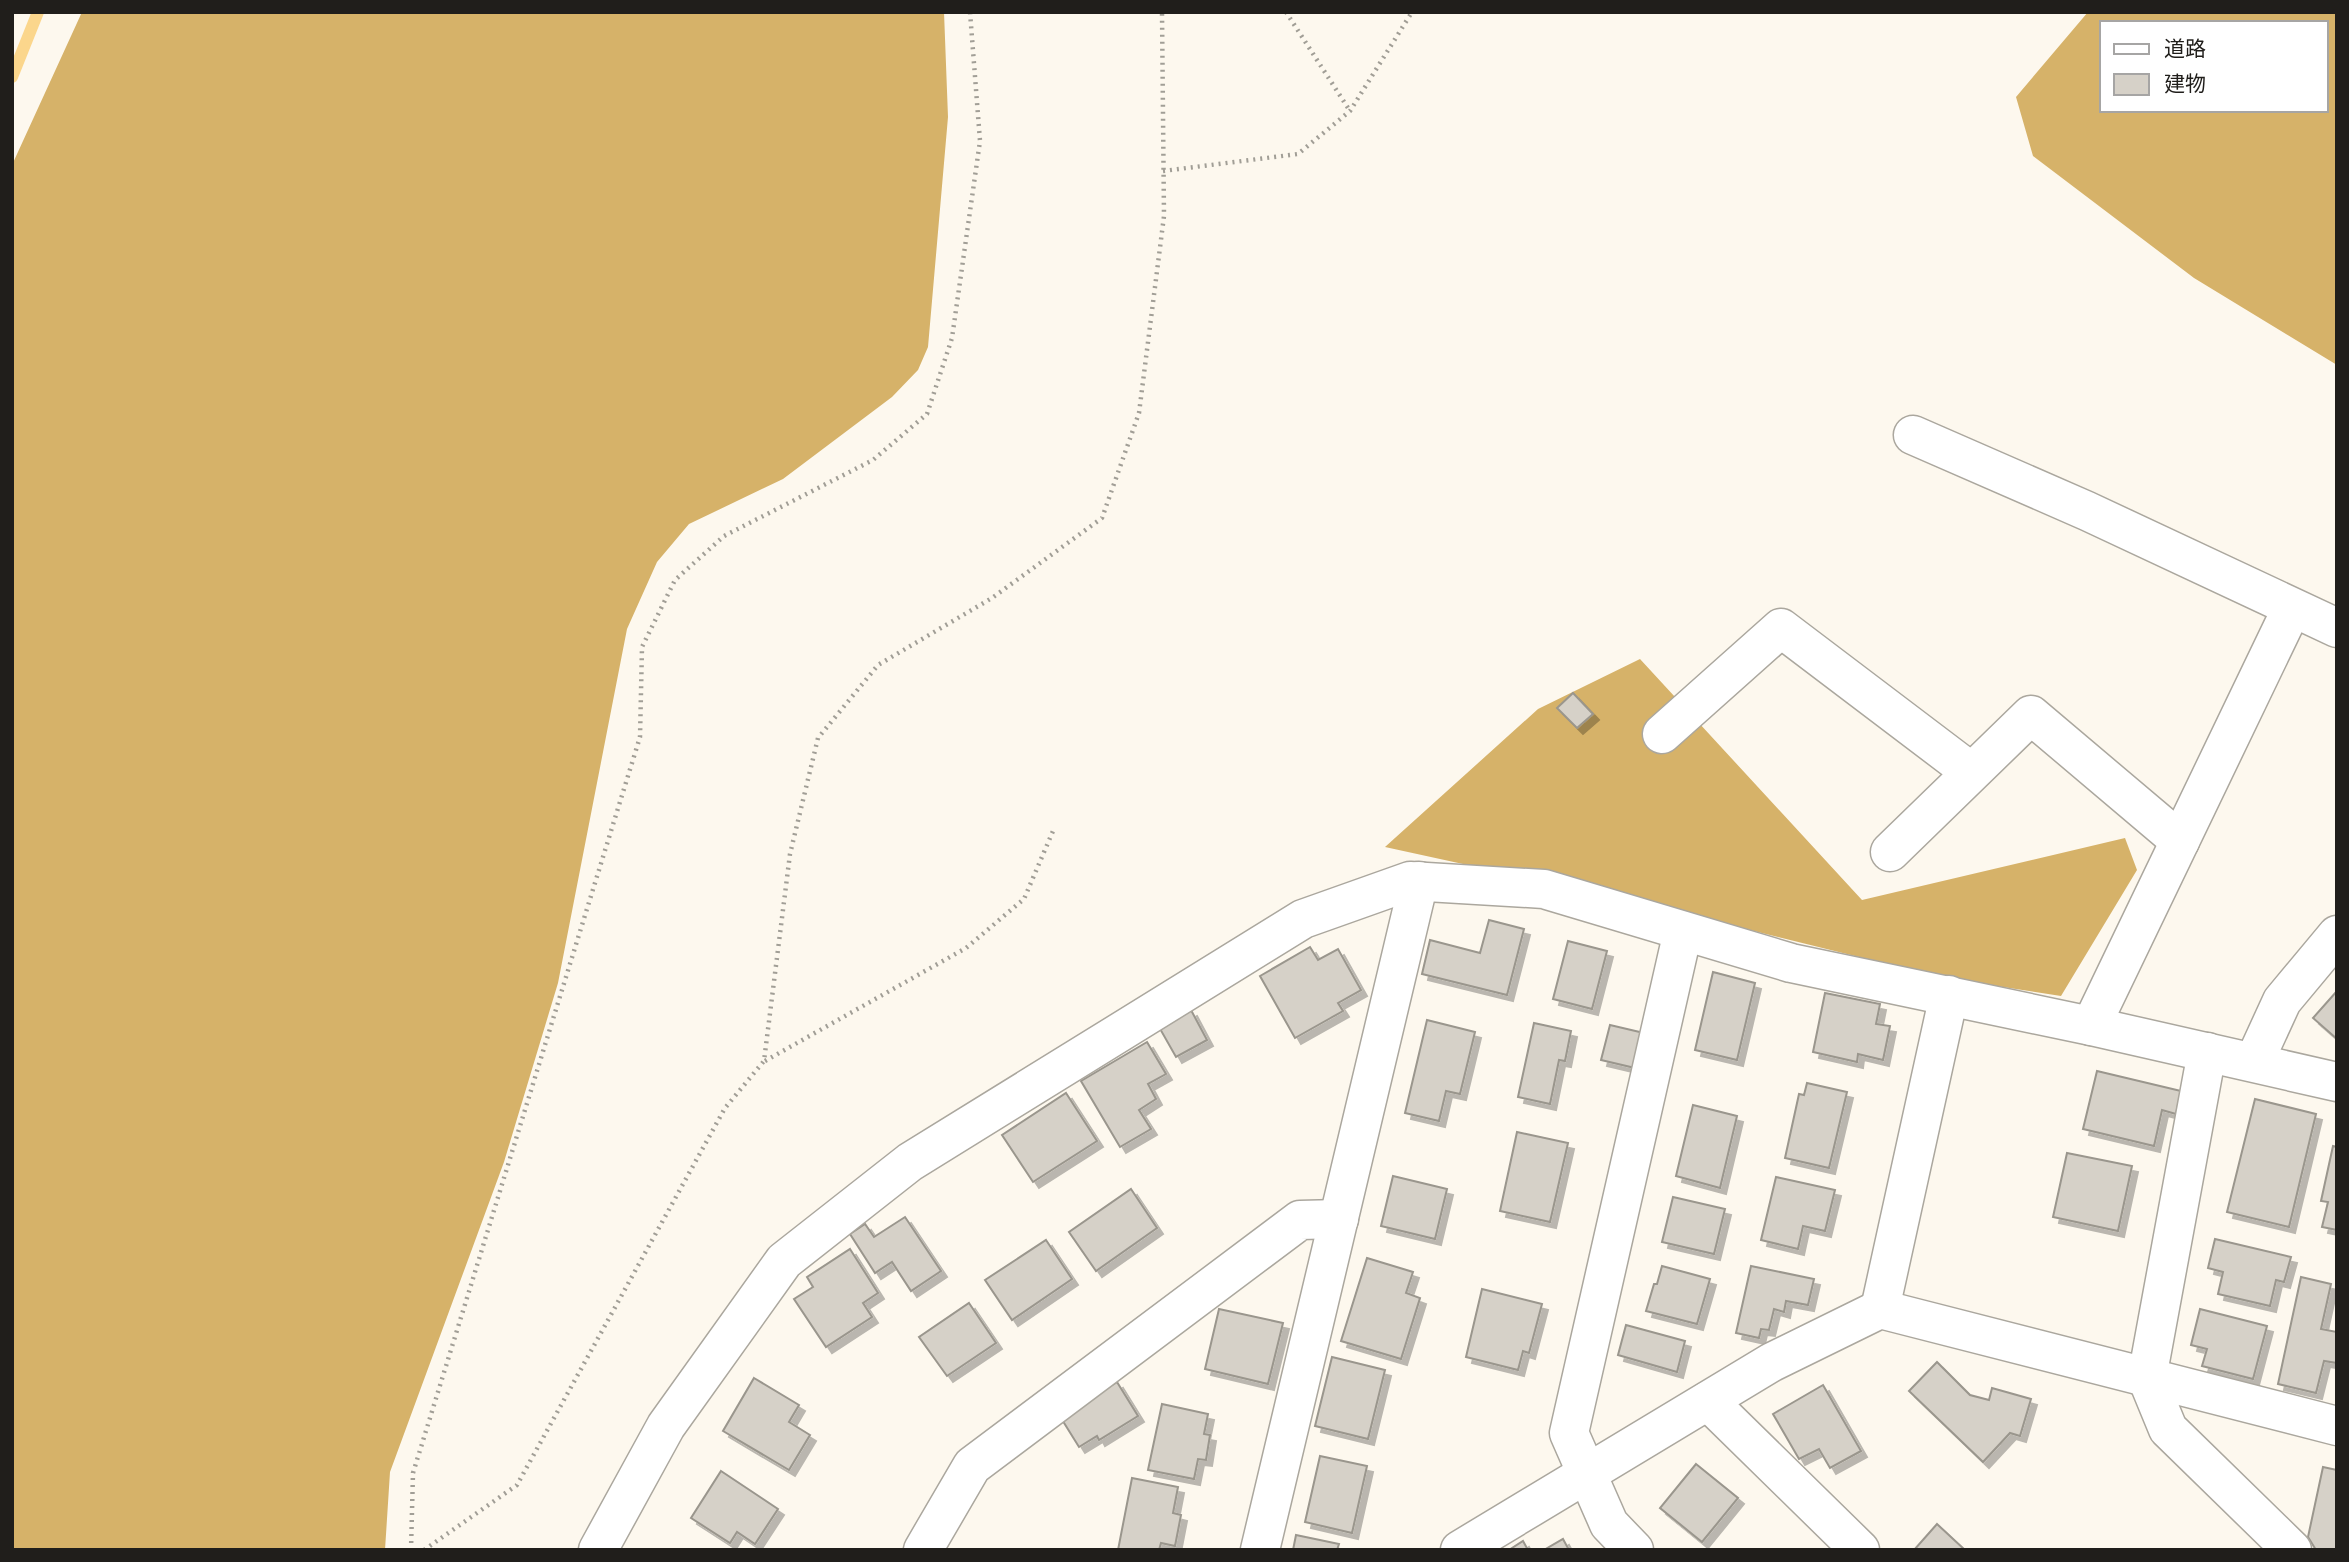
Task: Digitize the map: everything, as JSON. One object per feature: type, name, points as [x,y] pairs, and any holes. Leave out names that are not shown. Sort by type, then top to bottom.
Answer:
[{"type":"street","points":[[1913,435],[2087,511],[2337,628]]},
{"type":"street","points":[[2091,1026],[2292,608]]},
{"type":"street","points":[[1661,734],[1781,628],[1971,772]]},
{"type":"street","points":[[1890,852],[2031,715],[2180,841]]},
{"type":"street","points":[[598,1550],[666,1426],[784,1261],[910,1162],[1303,919],[1410,881],[1544,889],[1791,962],[2337,1082]]},
{"type":"street","points":[[1260,1550],[1419,881]]},
{"type":"street","points":[[1634,1550],[1609,1524],[1569,1433],[1683,931]]},
{"type":"street","points":[[2255,1062],[2283,1001],[2337,936]]},
{"type":"street","points":[[1880,1310],[1949,995]]},
{"type":"street","points":[[2207,1052],[2147,1378],[2168,1429],[2292,1550]]},
{"type":"street","points":[[922,1550],[972,1466],[1300,1220],[1339,1219]]},
{"type":"street","points":[[1460,1550],[1772,1362],[1880,1310],[2337,1426]]},
{"type":"street","points":[[1708,1401],[1860,1550]]},
{"type":"path","points":[[411,1550],[413,1473],[640,737],[642,647],[675,580],[724,536],[873,460],[927,414],[952,338],[979,141],[970,12]]},
{"type":"path","points":[[764,1061],[790,854],[818,738],[878,665],[992,597],[1102,518],[1139,413],[1164,216],[1162,12]]},
{"type":"path","points":[[1286,12],[1350,111]]},
{"type":"path","points":[[1163,172],[1298,154],[1350,111],[1412,12]]},
{"type":"path","points":[[425,1550],[517,1485],[724,1108],[764,1061],[966,948],[1024,899],[1053,831]]},
{"type":"shaded area","points":[[82,12],[944,12],[948,117],[928,347],[918,370],[892,397],[783,479],[689,524],[657,562],[627,629],[558,983],[504,1162],[390,1472],[385,1550],[12,1550],[12,165]]},
{"type":"shaded area","points":[[2088,12],[2337,12],[2337,365],[2194,278],[2033,156],[2016,97]]},
{"type":"shaded area","points":[[1640,659],[1862,900],[2125,838],[2137,870],[2061,996],[1944,978],[1637,902],[1385,847],[1538,709]]},
{"type":"building","points":[[1573,693],[1593,714],[1577,728],[1557,708]]},
{"type":"building","points":[[1489,920],[1524,929],[1507,995],[1422,974],[1430,940],[1480,953]]},
{"type":"building","points":[[1568,941],[1607,951],[1592,1009],[1553,999]]},
{"type":"building","points":[[1310,947],[1318,960],[1338,949],[1361,990],[1338,1003],[1343,1011],[1295,1038],[1260,976]]},
{"type":"building","points":[[1713,972],[1755,983],[1737,1060],[1695,1050]]},
{"type":"building","points":[[2337,991],[2337,1039],[2313,1018]]},
{"type":"building","points":[[1825,993],[1880,1004],[1876,1024],[1890,1026],[1883,1060],[1858,1054],[1857,1062],[1813,1052]]},
{"type":"building","points":[[1191,1010],[1207,1040],[1176,1057],[1159,1027]]},
{"type":"building","points":[[1427,1020],[1475,1032],[1460,1094],[1446,1091],[1439,1121],[1405,1113]]},
{"type":"building","points":[[1534,1023],[1571,1031],[1565,1061],[1559,1060],[1550,1104],[1518,1097]]},
{"type":"building","points":[[1610,1025],[1644,1033],[1635,1068],[1601,1060]]},
{"type":"building","points":[[1147,1042],[1166,1074],[1148,1084],[1156,1099],[1139,1110],[1151,1129],[1120,1147],[1081,1081]]},
{"type":"building","points":[[2097,1071],[2181,1091],[2176,1114],[2162,1110],[2154,1146],[2083,1129]]},
{"type":"building","points":[[1807,1083],[1847,1092],[1829,1168],[1785,1158],[1799,1094],[1804,1095]]},
{"type":"building","points":[[1066,1093],[1097,1141],[1033,1182],[1002,1135]]},
{"type":"building","points":[[2255,1099],[2316,1114],[2289,1227],[2227,1212]]},
{"type":"building","points":[[1693,1105],[1737,1116],[1720,1188],[1676,1176]]},
{"type":"building","points":[[1517,1132],[1568,1143],[1550,1222],[1500,1211]]},
{"type":"building","points":[[2333,1146],[2337,1147],[2337,1230],[2322,1227],[2328,1202],[2321,1201]]},
{"type":"building","points":[[2067,1153],[2132,1166],[2118,1231],[2053,1217]]},
{"type":"building","points":[[1393,1176],[1447,1189],[1435,1239],[1381,1226]]},
{"type":"building","points":[[1776,1177],[1835,1190],[1825,1231],[1803,1226],[1798,1249],[1761,1240]]},
{"type":"building","points":[[1131,1189],[1157,1228],[1096,1271],[1069,1232]]},
{"type":"building","points":[[1673,1197],[1725,1209],[1714,1254],[1662,1242]]},
{"type":"building","points":[[905,1217],[941,1271],[911,1291],[892,1262],[875,1273],[850,1234],[865,1224],[874,1237]]},
{"type":"building","points":[[2215,1239],[2291,1257],[2284,1282],[2276,1280],[2270,1306],[2218,1294],[2223,1272],[2208,1268]]},
{"type":"building","points":[[1046,1240],[1072,1279],[1012,1320],[985,1280]]},
{"type":"building","points":[[850,1249],[878,1293],[863,1303],[872,1317],[826,1347],[794,1299],[813,1287],[807,1277]]},
{"type":"building","points":[[1367,1258],[1413,1272],[1406,1293],[1420,1298],[1401,1359],[1341,1341]]},
{"type":"building","points":[[1662,1266],[1710,1279],[1697,1324],[1646,1311]]},
{"type":"building","points":[[1751,1266],[1814,1279],[1808,1305],[1786,1301],[1784,1312],[1774,1309],[1769,1330],[1761,1329],[1759,1338],[1736,1333]]},
{"type":"building","points":[[2301,1277],[2331,1284],[2321,1329],[2337,1332],[2337,1363],[2324,1361],[2316,1393],[2278,1384]]},
{"type":"building","points":[[1482,1289],[1542,1304],[1529,1353],[1523,1351],[1518,1370],[1466,1357]]},
{"type":"building","points":[[969,1303],[996,1343],[947,1376],[919,1337]]},
{"type":"building","points":[[1219,1309],[1283,1323],[1268,1384],[1205,1369]]},
{"type":"building","points":[[2200,1309],[2267,1326],[2253,1379],[2202,1366],[2207,1349],[2191,1345]]},
{"type":"building","points":[[1626,1325],[1685,1341],[1677,1372],[1618,1355]]},
{"type":"building","points":[[1332,1357],[1385,1370],[1368,1439],[1315,1426]]},
{"type":"building","points":[[1937,1362],[1970,1395],[1989,1400],[1992,1388],[2031,1399],[2020,1436],[2010,1433],[1983,1462],[1909,1391]]},
{"type":"building","points":[[754,1378],[799,1405],[789,1422],[810,1435],[789,1470],[723,1431]]},
{"type":"building","points":[[1117,1382],[1138,1416],[1099,1440],[1097,1436],[1079,1447],[1061,1418]]},
{"type":"building","points":[[1823,1385],[1861,1451],[1830,1468],[1819,1449],[1799,1459],[1773,1414]]},
{"type":"building","points":[[1162,1404],[1208,1414],[1204,1434],[1210,1435],[1206,1460],[1198,1459],[1194,1479],[1148,1470]]},
{"type":"building","points":[[1320,1456],[1367,1466],[1352,1533],[1305,1522]]},
{"type":"building","points":[[1696,1464],[1738,1498],[1702,1542],[1660,1508]]},
{"type":"building","points":[[2323,1467],[2337,1470],[2337,1550],[2316,1550],[2308,1537]]},
{"type":"building","points":[[721,1471],[778,1509],[755,1544],[737,1532],[730,1543],[691,1518]]},
{"type":"building","points":[[1132,1478],[1178,1487],[1173,1513],[1181,1515],[1175,1546],[1161,1543],[1159,1550],[1118,1550]]},
{"type":"building","points":[[1937,1524],[1965,1550],[1914,1550]]},
{"type":"building","points":[[1296,1535],[1339,1544],[1337,1550],[1293,1550]]},
{"type":"building","points":[[1563,1539],[1569,1550],[1544,1550]]},
{"type":"building","points":[[1523,1541],[1528,1550],[1509,1550]]},
{"type":"waterway","points":[[12,77],[38,12]]}]
